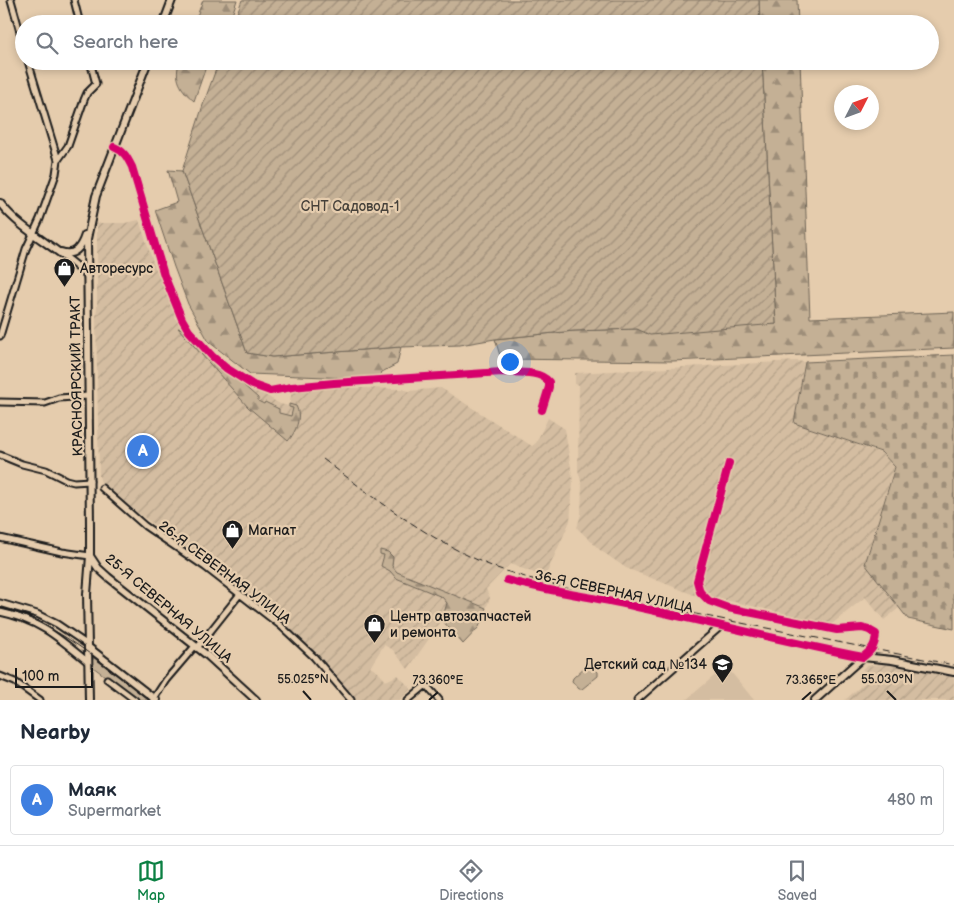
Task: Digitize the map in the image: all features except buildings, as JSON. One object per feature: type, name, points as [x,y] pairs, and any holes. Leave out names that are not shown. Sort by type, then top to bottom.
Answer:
[{"type":"main road","points":[[166,15],[172,0]]},
{"type":"main road","name":"КРАСНОЯРСКИЙ ТРАКТ","points":[[89,700],[87,594],[90,556],[90,481],[86,275],[88,227],[96,196],[144,70]]},
{"type":"main road","points":[[0,203],[13,218],[75,264],[86,275]]},
{"type":"main road","points":[[57,251],[70,254],[76,250],[83,241],[88,227]]},
{"type":"main road","name":"25-Я СЕВЕРНАЯ УЛИЦА","points":[[90,556],[98,568],[108,577],[196,647],[256,700]]},
{"type":"main road","points":[[88,646],[155,700]]},
{"type":"main road","points":[[819,699],[863,657]]},
{"type":"main road","name":"36-Я СЕВЕРНАЯ УЛИЦА","points":[[863,657],[892,660],[954,672]]},
{"type":"street","points":[[11,0],[15,15]]},
{"type":"street","points":[[74,0],[78,15]]},
{"type":"street","points":[[0,336],[26,249],[56,174],[58,160],[31,70]]},
{"type":"street","points":[[58,160],[68,146],[87,93],[96,84],[92,70]]},
{"type":"street","points":[[114,147],[122,150],[132,167],[164,275],[182,319],[189,331],[226,368],[253,385],[270,391],[334,383],[502,372],[520,373],[542,376],[549,382],[542,410]]},
{"type":"street","points":[[0,402],[45,403],[59,398],[88,396]]},
{"type":"street","points":[[0,455],[22,464],[46,470],[66,480],[74,482],[90,481]]},
{"type":"street","points":[[729,463],[697,581],[700,592],[709,601],[728,608],[837,630],[862,628],[869,630],[876,634],[874,649],[863,657]]},
{"type":"street","name":"26-Я СЕВЕРНАЯ УЛИЦА","points":[[102,488],[145,526],[281,626],[314,657],[351,700]]},
{"type":"street","name":"25-Я СЕВЕРНАЯ УЛИЦА","points":[[0,538],[62,552],[90,556]]},
{"type":"street","name":"36-Я СЕВЕРНАЯ УЛИЦА","points":[[507,580],[542,590],[633,606],[720,627],[863,657]]},
{"type":"street","points":[[155,700],[166,680],[240,594]]},
{"type":"street","points":[[0,603],[37,614],[57,624],[88,646]]},
{"type":"street","points":[[0,612],[28,620],[43,627],[88,662]]},
{"type":"street","points":[[636,700],[720,627]]},
{"type":"street","points":[[0,676],[14,682],[40,700]]},
{"type":"street","points":[[107,679],[134,700]]},
{"type":"street","points":[[408,700],[426,685],[439,700]]},
{"type":"shaded area","points":[[139,220],[154,265],[171,305],[184,329],[222,369],[280,404],[289,406],[292,391],[322,387],[402,389],[409,391],[441,388],[532,446],[536,443],[548,418],[565,429],[573,482],[570,521],[545,577],[510,564],[486,589],[490,598],[479,627],[463,644],[442,620],[408,669],[393,650],[384,645],[370,667],[378,672],[386,681],[398,675],[411,689],[399,700],[355,700],[299,637],[256,601],[102,486],[99,476],[96,316],[97,223],[125,223]]},
{"type":"shaded area","points":[[804,362],[794,423],[881,453],[894,467],[865,564],[899,608],[884,620],[865,597],[832,624],[712,597],[699,597],[626,568],[600,550],[577,528],[581,514],[582,485],[578,470],[579,385],[575,384],[575,373]]},
{"type":"shaded area","points":[[893,663],[954,674],[954,700],[845,700],[870,678],[862,669],[866,666]]},
{"type":"shaded area","name":"Детский сад №134","points":[[726,666],[754,700],[686,700]]},
{"type":"green space","points":[[203,0],[237,0],[232,15],[197,15]]},
{"type":"green space","points":[[242,0],[759,0],[760,15],[236,15]]},
{"type":"green space","points":[[759,0],[797,0],[798,15],[760,15]]},
{"type":"green space","points":[[178,70],[205,70],[194,101],[185,93]]},
{"type":"green space","name":"СНТ Садовод-1","points":[[216,70],[762,70],[776,324],[650,335],[637,329],[574,331],[495,339],[460,345],[401,347],[272,357],[247,353],[182,171]]},
{"type":"green space","points":[[762,70],[800,70],[810,318],[954,312],[954,348],[672,361],[501,359],[495,339],[574,331],[776,324]]},
{"type":"green space","points":[[168,170],[182,171],[247,353],[272,357],[401,347],[397,364],[382,372],[376,379],[250,374],[209,342],[188,304],[155,210],[177,202]]},
{"type":"green space","points":[[178,328],[182,329],[221,370],[241,383],[258,398],[258,401],[264,404],[265,402],[279,409],[279,413],[291,416],[293,408],[289,407],[289,404],[296,406],[298,420],[288,441],[248,407]]},
{"type":"green space","points":[[954,355],[954,629],[908,619],[865,564],[895,467],[881,452],[794,423],[805,362]]},
{"type":"green space","points":[[380,550],[388,552],[393,557],[392,566],[397,572],[486,608],[479,627],[463,644],[442,620],[447,603],[442,597],[396,578],[390,571],[381,566],[384,555],[380,554]]},
{"type":"green space","points":[[94,658],[148,697],[149,700],[137,700],[93,667],[92,661]]},
{"type":"green space","points":[[588,664],[598,672],[598,676],[582,689],[579,689],[572,681],[573,678]]},
{"type":"tram line","points":[[0,608],[21,615],[61,634],[97,659],[149,700]]},
{"type":"railway","points":[[323,459],[384,505],[426,533],[471,557],[505,571],[579,591],[954,665]]},
{"type":"cycle path","points":[[114,147],[125,155],[132,167],[164,275],[182,319],[189,331],[226,368],[253,385],[270,391],[334,383],[502,372],[527,373],[545,378],[549,382],[542,410]]},
{"type":"cycle path","points":[[507,580],[539,588],[621,603],[863,657],[871,650],[875,642],[876,634],[869,630],[862,628],[837,630],[728,608],[709,601],[700,592],[697,581],[729,463]]},
{"type":"place","name":"Авторесурс","points":[[64,287]]},
{"type":"place","name":"Маяк","points":[[143,451]]},
{"type":"place","name":"Магнат","points":[[232,549]]},
{"type":"place","name":"Центр автозапчастей и ремонта","points":[[374,643]]},
{"type":"place","name":"Детский сад №134","points":[[723,683]]}]
